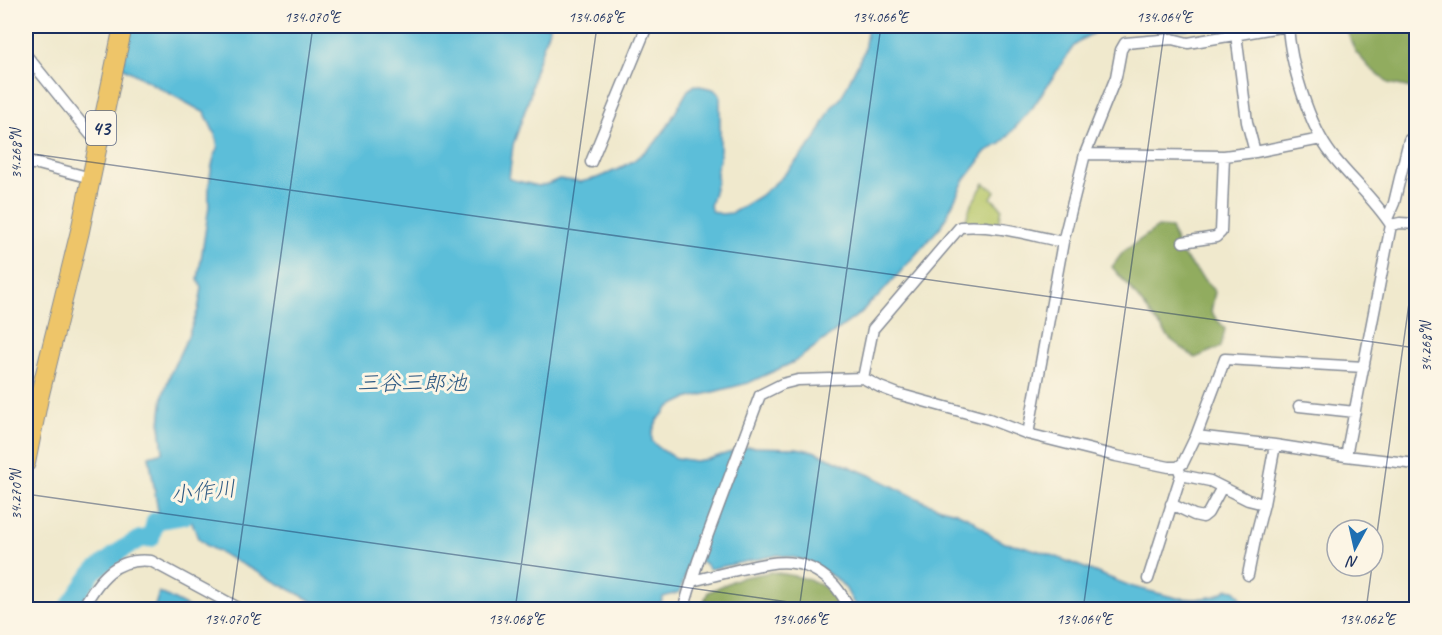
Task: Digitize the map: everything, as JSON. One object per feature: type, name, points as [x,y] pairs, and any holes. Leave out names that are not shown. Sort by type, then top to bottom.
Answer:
[{"type":"main road","name":"43","points":[[26,463],[39,398],[80,231],[123,26]]},
{"type":"street","points":[[591,162],[647,26]]},
{"type":"street","points":[[1028,434],[1063,242],[1085,154],[1116,77],[1121,50],[1125,43],[1173,39],[1188,43],[1287,26],[1301,89],[1321,139],[1389,222],[1416,224]]},
{"type":"street","points":[[1236,33],[1247,122],[1255,152]]},
{"type":"street","points":[[26,55],[98,142]]},
{"type":"street","points":[[1085,154],[1224,156],[1321,139]]},
{"type":"street","points":[[1346,456],[1389,222],[1409,140]]},
{"type":"street","points":[[1182,242],[1216,237],[1221,232],[1224,156]]},
{"type":"street","points":[[26,164],[38,164],[91,178]]},
{"type":"street","points":[[863,378],[873,329],[960,227],[977,225],[1063,242]]},
{"type":"street","points":[[1148,579],[1179,471],[1196,436],[1225,359],[1364,367]]},
{"type":"street","points":[[683,609],[698,561],[760,395],[798,380],[863,378],[898,394],[989,419],[1028,434],[1169,467],[1210,481],[1248,500],[1264,504]]},
{"type":"street","points":[[1299,405],[1355,412]]},
{"type":"street","points":[[1196,436],[1416,464]]},
{"type":"street","points":[[1248,575],[1275,445]]},
{"type":"street","points":[[1171,504],[1203,517],[1208,513],[1222,487]]},
{"type":"street","points":[[81,609],[100,581],[114,568],[139,560],[151,561],[242,609]]},
{"type":"street","points":[[692,581],[764,564],[793,563],[805,566],[834,584],[851,609]]},
{"type":"green space","points":[[1345,26],[1416,26],[1416,89],[1388,83],[1369,67],[1355,51]]},
{"type":"green space","points":[[984,183],[995,191],[991,198],[1002,208],[999,224],[965,222],[971,205]]},
{"type":"green space","points":[[1158,227],[1171,228],[1180,252],[1215,292],[1211,312],[1225,329],[1221,347],[1195,358],[1170,339],[1112,267],[1123,252]]},
{"type":"green space","points":[[771,572],[805,578],[821,585],[835,597],[840,609],[701,609],[708,592],[739,578]]},
{"type":"water","name":"三谷三郎池","points":[[131,26],[550,26],[513,145],[509,179],[538,186],[559,179],[581,182],[619,169],[655,143],[688,90],[695,85],[713,89],[720,94],[720,158],[710,206],[712,211],[721,214],[732,213],[760,196],[782,177],[814,141],[832,107],[841,98],[864,51],[868,26],[1119,26],[1099,30],[1073,47],[1033,107],[1001,144],[986,151],[982,156],[964,181],[942,225],[862,312],[794,362],[748,383],[686,399],[669,407],[657,421],[652,433],[652,441],[660,449],[676,458],[695,461],[748,447],[796,448],[813,451],[925,502],[971,519],[1004,543],[1049,554],[1133,587],[1177,598],[1196,599],[1216,596],[1228,589],[1235,590],[1249,609],[859,609],[837,579],[813,564],[778,555],[710,569],[703,562],[693,559],[688,566],[680,592],[663,597],[658,609],[327,609],[207,546],[198,538],[191,519],[160,523],[149,456],[163,452],[160,425],[163,395],[198,310],[202,288],[198,280],[209,206],[210,176],[218,148],[216,137],[205,113],[122,67]]},
{"type":"water","points":[[1143,26],[1192,26],[1187,30],[1175,30]]},
{"type":"water","points":[[159,592],[190,608],[187,610],[154,609]]},
{"type":"waterway","name":"小作川","points":[[66,610],[93,572],[124,548],[140,539],[151,538],[155,521],[184,516]]}]
